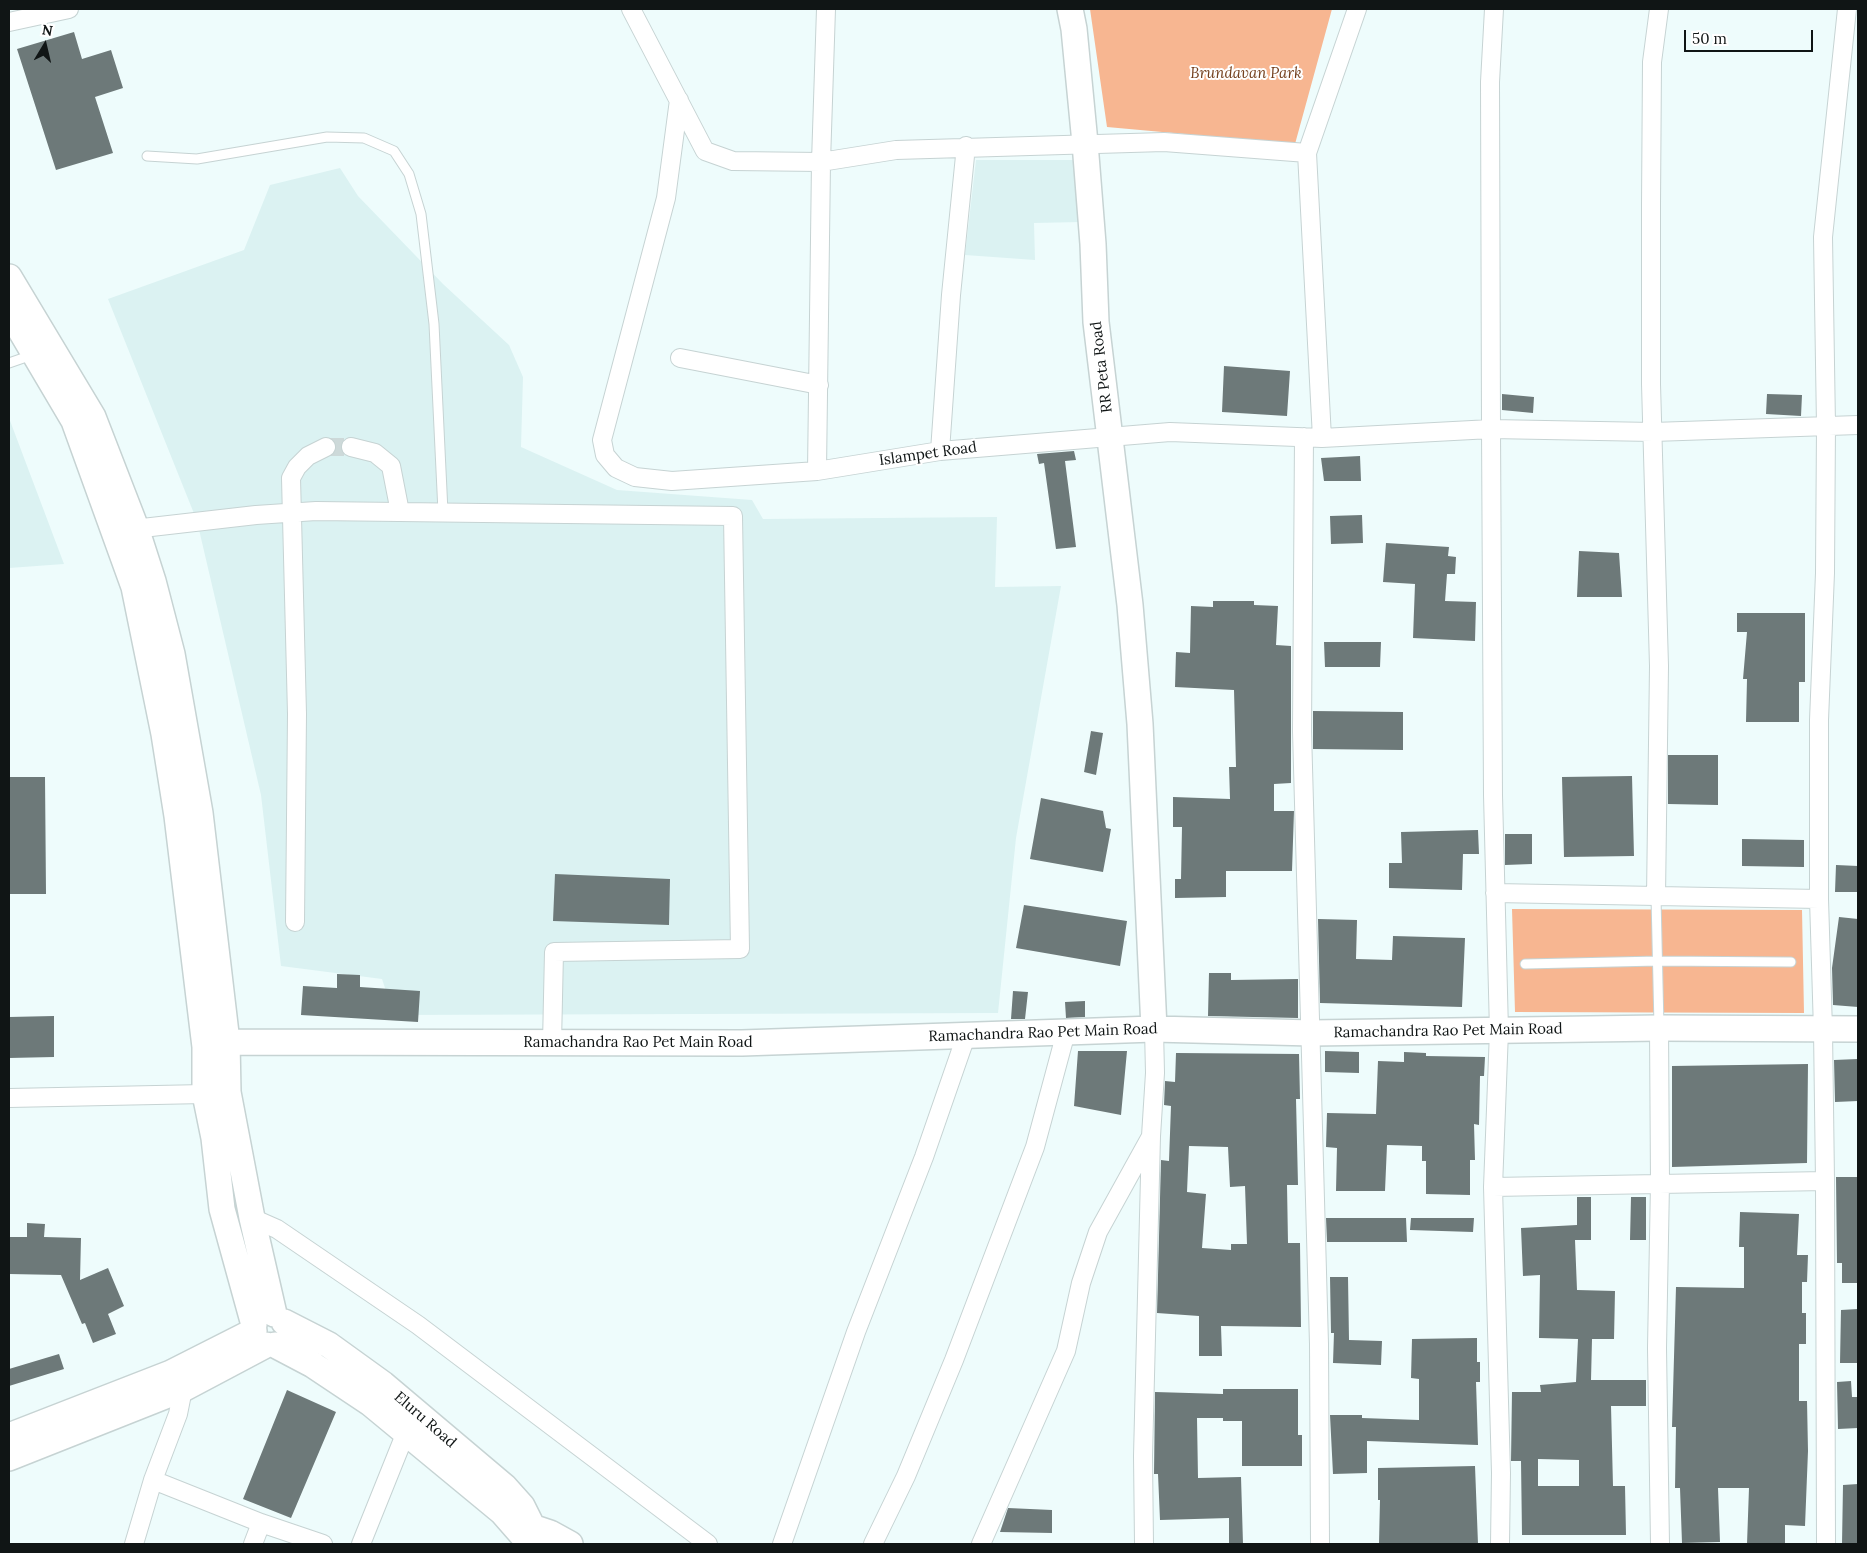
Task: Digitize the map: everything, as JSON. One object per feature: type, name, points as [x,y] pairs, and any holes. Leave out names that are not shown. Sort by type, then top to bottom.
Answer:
[{"type":"main road","name":"RR Peta Road","points":[[1070,9],[1074,29],[1085,143],[1093,244],[1096,322],[1130,605],[1140,724],[1154,1030]]},
{"type":"main road","points":[[9,277],[93,416],[125,530]]},
{"type":"main road","points":[[9,311],[74,421],[125,530],[153,581],[172,654],[189,820],[205,1047],[205,1094],[214,1138],[222,1209],[268,1330]]},
{"type":"main road","points":[[189,820],[227,1042],[228,1092],[252,1218],[268,1330]]},
{"type":"main road","name":"Ramachandra Rao Pet Main Road","points":[[227,1042],[742,1043],[1154,1030],[1312,1033],[1659,1028],[1858,1030]]},
{"type":"main road","points":[[9,1458],[183,1390],[268,1330]]},
{"type":"main road","points":[[9,1436],[171,1372],[268,1330]]},
{"type":"main road","name":"Eluru Road","points":[[268,1330],[312,1365],[362,1397],[406,1432],[509,1505]]},
{"type":"main road","name":"Eluru Road","points":[[268,1330],[329,1346],[383,1384],[509,1505],[535,1539]]},
{"type":"main road","points":[[535,1539],[550,1533],[570,1544]]},
{"type":"street","points":[[9,22],[69,9]]},
{"type":"street","points":[[631,9],[705,151],[733,160],[821,162],[896,150],[966,146],[1164,142],[1307,153]]},
{"type":"street","points":[[817,471],[821,162],[826,9]]},
{"type":"street","points":[[1320,1544],[1319,1344],[1312,1033],[1302,731],[1313,438],[1307,153],[1357,9]]},
{"type":"street","points":[[1494,9],[1490,82],[1491,429],[1495,893],[1499,1031],[1493,1187],[1500,1544]]},
{"type":"street","points":[[1656,897],[1659,666],[1653,432],[1652,62],[1659,9]]},
{"type":"street","points":[[1826,1544],[1825,1181],[1823,1030],[1818,899],[1819,720],[1825,573],[1826,426],[1823,237],[1847,9]]},
{"type":"street","name":"Islampet Road","points":[[679,100],[666,198],[602,440],[604,455],[616,468],[635,477],[672,481],[746,477],[817,471],[940,450],[1170,432],[1313,438],[1491,429],[1653,432],[1858,425]]},
{"type":"street","points":[[940,450],[951,295],[966,146]]},
{"type":"street","points":[[680,358],[818,385]]},
{"type":"street","points":[[295,922],[297,714],[291,478],[308,456],[326,447]]},
{"type":"street","points":[[351,447],[375,453],[391,466],[400,512]]},
{"type":"street","points":[[125,530],[292,512],[733,516],[740,949],[554,952],[552,1043]]},
{"type":"street","points":[[1495,893],[1818,899]]},
{"type":"street","points":[[1659,1028],[1660,1183],[1657,1348],[1660,1544]]},
{"type":"street","points":[[1144,1544],[1143,1456],[1151,1136],[1155,1073],[1154,1030]]},
{"type":"street","points":[[873,1544],[906,1476],[954,1360],[1032,1156],[1066,1032]]},
{"type":"street","points":[[782,1544],[856,1332],[924,1157],[966,1036]]},
{"type":"street","points":[[9,1098],[205,1094]]},
{"type":"street","points":[[981,1544],[1066,1351],[1081,1283],[1098,1232],[1151,1136]]},
{"type":"street","points":[[1493,1187],[1825,1181]]},
{"type":"street","points":[[252,1218],[277,1230],[418,1325],[708,1544]]},
{"type":"street","points":[[134,1544],[152,1480],[178,1414],[183,1390]]},
{"type":"street","points":[[361,1544],[406,1432]]},
{"type":"street","points":[[152,1480],[260,1523],[323,1544]]},
{"type":"street","points":[[253,1544],[260,1523]]},
{"type":"lane","points":[[148,156],[197,159],[327,137],[364,138],[394,151],[408,174],[421,214],[434,324],[443,512]]},
{"type":"lane","points":[[9,363],[34,354]]},
{"type":"lane","points":[[1656,897],[1659,1028]]},
{"type":"lane","points":[[1525,964],[1658,961],[1791,962]]},
{"type":"shaded area","points":[[976,160],[1076,160],[1081,222],[1034,223],[1035,260],[965,255]]},
{"type":"shaded area","points":[[340,168],[358,196],[443,284],[509,345],[523,377],[521,447],[617,490],[752,500],[763,519],[997,517],[995,587],[1061,586],[1016,838],[998,1013],[394,1015],[382,979],[281,966],[261,795],[197,521],[108,299],[244,250],[270,185]]},
{"type":"shaded area","points":[[9,418],[64,564],[9,568]]},
{"type":"green space","name":"Brundavan Park","points":[[1090,9],[1332,9],[1295,144],[1107,127]]},
{"type":"green space","points":[[1512,909],[1802,910],[1804,1013],[1515,1012]]},
{"type":"building","points":[[74,32],[82,59],[111,50],[123,88],[95,97],[113,153],[56,170],[17,49]]},
{"type":"building","points":[[1224,366],[1290,371],[1287,416],[1222,412]]},
{"type":"building","points":[[1502,394],[1534,397],[1533,413],[1502,410]]},
{"type":"building","points":[[1767,394],[1802,395],[1801,416],[1766,414]]},
{"type":"building","points":[[1074,451],[1076,460],[1065,461],[1076,547],[1056,549],[1044,463],[1039,464],[1037,454]]},
{"type":"building","points":[[1360,456],[1361,481],[1324,481],[1321,458]]},
{"type":"building","points":[[1362,515],[1363,543],[1331,544],[1330,516]]},
{"type":"building","points":[[1386,543],[1449,547],[1448,556],[1456,557],[1455,574],[1447,574],[1445,601],[1476,602],[1475,641],[1413,638],[1415,584],[1383,582]]},
{"type":"building","points":[[1579,551],[1619,553],[1622,597],[1577,597]]},
{"type":"building","points":[[1213,601],[1254,601],[1254,605],[1278,606],[1276,645],[1291,646],[1291,783],[1274,784],[1274,811],[1294,811],[1292,871],[1226,871],[1226,897],[1175,898],[1175,879],[1181,879],[1182,827],[1173,827],[1173,797],[1230,799],[1229,767],[1236,767],[1234,690],[1175,687],[1176,652],[1190,653],[1191,606],[1213,607]]},
{"type":"building","points":[[1737,613],[1805,613],[1805,682],[1799,682],[1799,722],[1746,722],[1747,679],[1743,679],[1747,632],[1737,632]]},
{"type":"building","points":[[1324,642],[1381,642],[1380,667],[1325,667]]},
{"type":"building","points":[[1313,711],[1403,712],[1403,750],[1313,749]]},
{"type":"building","points":[[1091,731],[1103,733],[1096,775],[1084,772]]},
{"type":"building","points":[[1668,755],[1718,755],[1718,805],[1668,804]]},
{"type":"building","points":[[1632,776],[1634,856],[1564,857],[1562,777]]},
{"type":"building","points":[[9,777],[45,777],[46,894],[9,894]]},
{"type":"building","points":[[1041,798],[1103,811],[1106,828],[1111,829],[1103,872],[1030,859]]},
{"type":"building","points":[[1478,830],[1479,854],[1463,854],[1462,890],[1389,888],[1389,863],[1402,863],[1401,832]]},
{"type":"building","points":[[1505,834],[1532,834],[1532,864],[1505,865]]},
{"type":"building","points":[[1742,839],[1804,840],[1804,867],[1742,866]]},
{"type":"building","points":[[1836,865],[1858,866],[1858,892],[1835,892]]},
{"type":"building","points":[[555,874],[670,879],[669,925],[553,921]]},
{"type":"building","points":[[1024,905],[1127,921],[1120,966],[1016,948]]},
{"type":"building","points":[[1839,917],[1858,919],[1858,1007],[1833,1005],[1832,968]]},
{"type":"building","points":[[1318,919],[1357,920],[1356,959],[1392,960],[1393,936],[1465,938],[1462,1007],[1320,1003]]},
{"type":"building","points":[[1209,973],[1231,973],[1231,980],[1298,979],[1298,1018],[1208,1016]]},
{"type":"building","points":[[337,974],[360,975],[360,987],[420,991],[418,1022],[301,1015],[303,986],[337,988]]},
{"type":"building","points":[[1013,991],[1028,992],[1025,1019],[1011,1019]]},
{"type":"building","points":[[1085,1001],[1085,1017],[1066,1018],[1065,1002]]},
{"type":"building","points":[[54,1016],[54,1057],[9,1058],[9,1017]]},
{"type":"building","points":[[1078,1051],[1127,1051],[1121,1115],[1074,1106]]},
{"type":"building","points":[[1325,1051],[1359,1052],[1359,1073],[1325,1072]]},
{"type":"building","points":[[1404,1052],[1426,1053],[1426,1056],[1485,1057],[1484,1076],[1480,1076],[1479,1125],[1474,1124],[1475,1160],[1470,1160],[1470,1195],[1426,1194],[1426,1161],[1422,1161],[1422,1146],[1387,1145],[1385,1191],[1336,1191],[1337,1148],[1326,1147],[1327,1113],[1376,1114],[1378,1061],[1404,1062]]},
{"type":"building","points":[[1176,1053],[1299,1054],[1300,1099],[1296,1099],[1298,1185],[1287,1185],[1288,1243],[1300,1243],[1301,1327],[1221,1326],[1222,1356],[1199,1356],[1199,1316],[1157,1313],[1161,1160],[1169,1161],[1171,1106],[1164,1105],[1165,1081],[1175,1082]],"holes":[[[1189,1146],[1228,1147],[1230,1187],[1245,1186],[1247,1244],[1231,1244],[1231,1250],[1202,1248],[1206,1194],[1187,1192]]]},
{"type":"building","points":[[1858,1059],[1858,1101],[1835,1102],[1834,1060]]},
{"type":"building","points":[[1808,1064],[1807,1163],[1672,1167],[1672,1066]]},
{"type":"building","points":[[1836,1177],[1858,1177],[1858,1283],[1842,1283],[1842,1263],[1837,1263]]},
{"type":"building","points":[[1577,1197],[1591,1197],[1591,1240],[1575,1240],[1577,1290],[1615,1291],[1614,1339],[1592,1339],[1591,1380],[1646,1380],[1646,1406],[1611,1406],[1613,1486],[1625,1486],[1626,1535],[1522,1535],[1521,1461],[1511,1461],[1512,1392],[1541,1392],[1540,1385],[1576,1382],[1578,1339],[1539,1338],[1540,1275],[1523,1276],[1521,1228],[1577,1225]],"holes":[[[1538,1459],[1579,1460],[1579,1486],[1538,1486]]]},
{"type":"building","points":[[1631,1197],[1646,1197],[1646,1240],[1630,1240]]},
{"type":"building","points":[[1740,1212],[1799,1214],[1797,1255],[1808,1255],[1807,1282],[1802,1282],[1802,1313],[1806,1313],[1806,1344],[1799,1344],[1799,1401],[1807,1401],[1808,1451],[1805,1526],[1785,1525],[1785,1544],[1747,1544],[1749,1488],[1718,1488],[1720,1542],[1682,1543],[1680,1488],[1675,1488],[1676,1427],[1672,1427],[1676,1287],[1744,1288],[1744,1247],[1739,1247]]},
{"type":"building","points":[[1326,1218],[1406,1218],[1407,1242],[1327,1242]]},
{"type":"building","points":[[1411,1218],[1474,1218],[1473,1232],[1410,1230]]},
{"type":"building","points":[[27,1223],[45,1224],[44,1237],[81,1238],[80,1280],[108,1268],[124,1306],[108,1314],[116,1334],[93,1343],[85,1323],[82,1324],[61,1275],[9,1274],[9,1237],[27,1237]]},
{"type":"building","points":[[1330,1277],[1348,1277],[1349,1340],[1382,1341],[1381,1365],[1333,1363],[1334,1333],[1331,1333]]},
{"type":"building","points":[[1858,1309],[1858,1363],[1840,1363],[1841,1310]]},
{"type":"building","points":[[1477,1338],[1477,1362],[1480,1362],[1480,1382],[1476,1382],[1478,1445],[1367,1441],[1367,1473],[1333,1474],[1330,1415],[1362,1415],[1362,1418],[1419,1420],[1419,1379],[1411,1378],[1412,1339]]},
{"type":"building","points":[[59,1354],[64,1369],[9,1386],[9,1369]]},
{"type":"building","points":[[1851,1381],[1852,1397],[1858,1397],[1858,1428],[1838,1429],[1837,1382]]},
{"type":"building","points":[[1223,1389],[1298,1389],[1298,1435],[1302,1435],[1302,1466],[1242,1466],[1242,1421],[1223,1421],[1223,1418],[1197,1418],[1198,1478],[1241,1477],[1243,1544],[1229,1544],[1229,1518],[1160,1520],[1158,1474],[1154,1474],[1155,1392],[1223,1394]]},
{"type":"building","points":[[287,1390],[336,1412],[291,1518],[243,1499]]},
{"type":"building","points":[[1475,1466],[1478,1544],[1379,1544],[1380,1500],[1378,1500],[1378,1468]]},
{"type":"building","points":[[1858,1484],[1858,1544],[1842,1544],[1843,1485]]},
{"type":"building","points":[[1008,1508],[1052,1510],[1052,1533],[1000,1532]]},
{"type":"tunnel","points":[[326,447],[351,447]]}]
